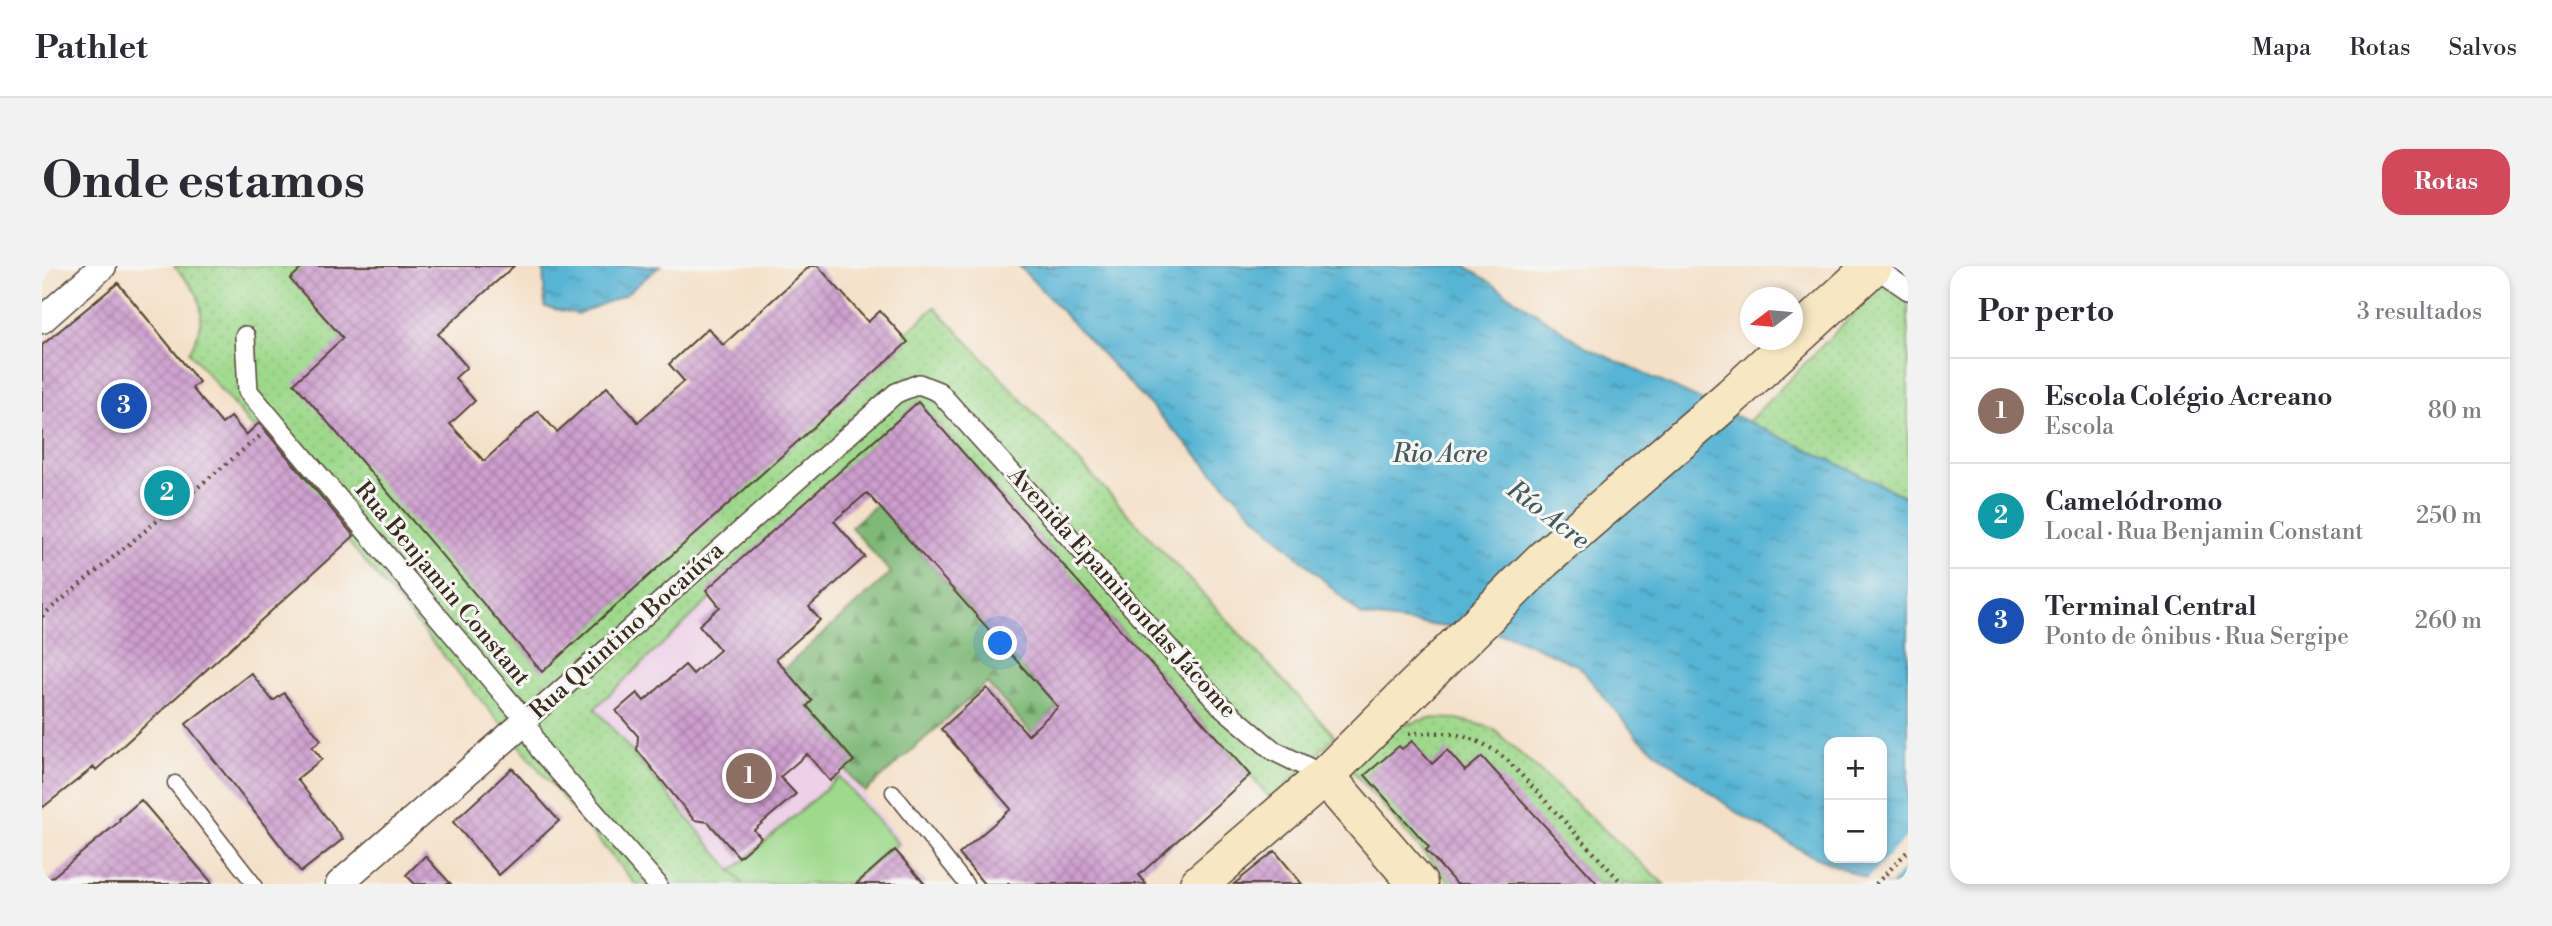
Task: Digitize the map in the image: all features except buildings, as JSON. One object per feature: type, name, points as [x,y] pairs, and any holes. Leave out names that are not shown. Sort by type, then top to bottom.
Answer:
[{"type":"main road","points":[[1199,884],[1336,765],[1544,558],[1732,396],[1865,270]]},
{"type":"main road","name":"Avenida Epaminondas Jácome","points":[[1336,765],[1418,884]]},
{"type":"street","points":[[42,320],[103,266]]},
{"type":"street","points":[[1865,270],[1908,290]]},
{"type":"street","name":"Rua Benjamin Constant","points":[[245,336],[248,391],[526,721],[540,750],[657,884]]},
{"type":"street","name":"Avenida Epaminondas Jácome","points":[[919,384],[939,392],[1221,706],[1274,751],[1336,765]]},
{"type":"street","name":"Rua Quintino Bocaiúva","points":[[339,884],[896,393],[919,384]]},
{"type":"lane","points":[[175,783],[254,884]]},
{"type":"lane","points":[[893,792],[966,884]]},
{"type":"path","points":[[42,616],[275,423]]},
{"type":"path","points":[[1398,740],[1409,734],[1453,732],[1492,747],[1623,884]]},
{"type":"path","points":[[1876,884],[1908,851]]},
{"type":"shaded area","points":[[710,600],[903,844],[860,884],[736,884],[595,708]]},
{"type":"green space","points":[[174,266],[304,266],[291,278],[343,338],[548,657],[935,307],[1335,736],[1272,800],[918,402],[595,708],[743,884],[635,884],[189,352],[200,326],[200,304],[194,289]]},
{"type":"green space","points":[[1899,267],[1908,273],[1908,501],[1746,424]]},
{"type":"green space","points":[[877,504],[1058,707],[1032,734],[987,683],[865,792],[768,683],[891,573],[851,527]]},
{"type":"green space","points":[[1430,718],[1457,719],[1492,728],[1664,884],[1451,884],[1349,767],[1392,728]]},
{"type":"green space","points":[[839,777],[898,844],[849,884],[743,884],[732,871]]},
{"type":"water","points":[[543,266],[660,266],[625,295],[578,314],[545,307]]},
{"type":"water","name":"Rio Acre","points":[[1019,266],[1466,266],[1588,348],[1908,498],[1908,884],[1879,884],[1830,863],[1887,863],[1887,737],[1824,737],[1824,861],[1736,812],[1637,737],[1579,666],[1509,635],[1362,616],[1247,508]]},
{"type":"pier","points":[[1908,835],[1908,865],[1891,884],[1864,882],[1882,863],[1887,863],[1887,857]]},
{"type":"place","name":"Terminal Central","points":[[124,406]]},
{"type":"place","name":"Camelódromo","points":[[167,493]]},
{"type":"place","name":"Escola Colégio Acreano","points":[[749,776]]},
{"type":"water label","name":"Río Acre","points":[[1548,515]]}]
